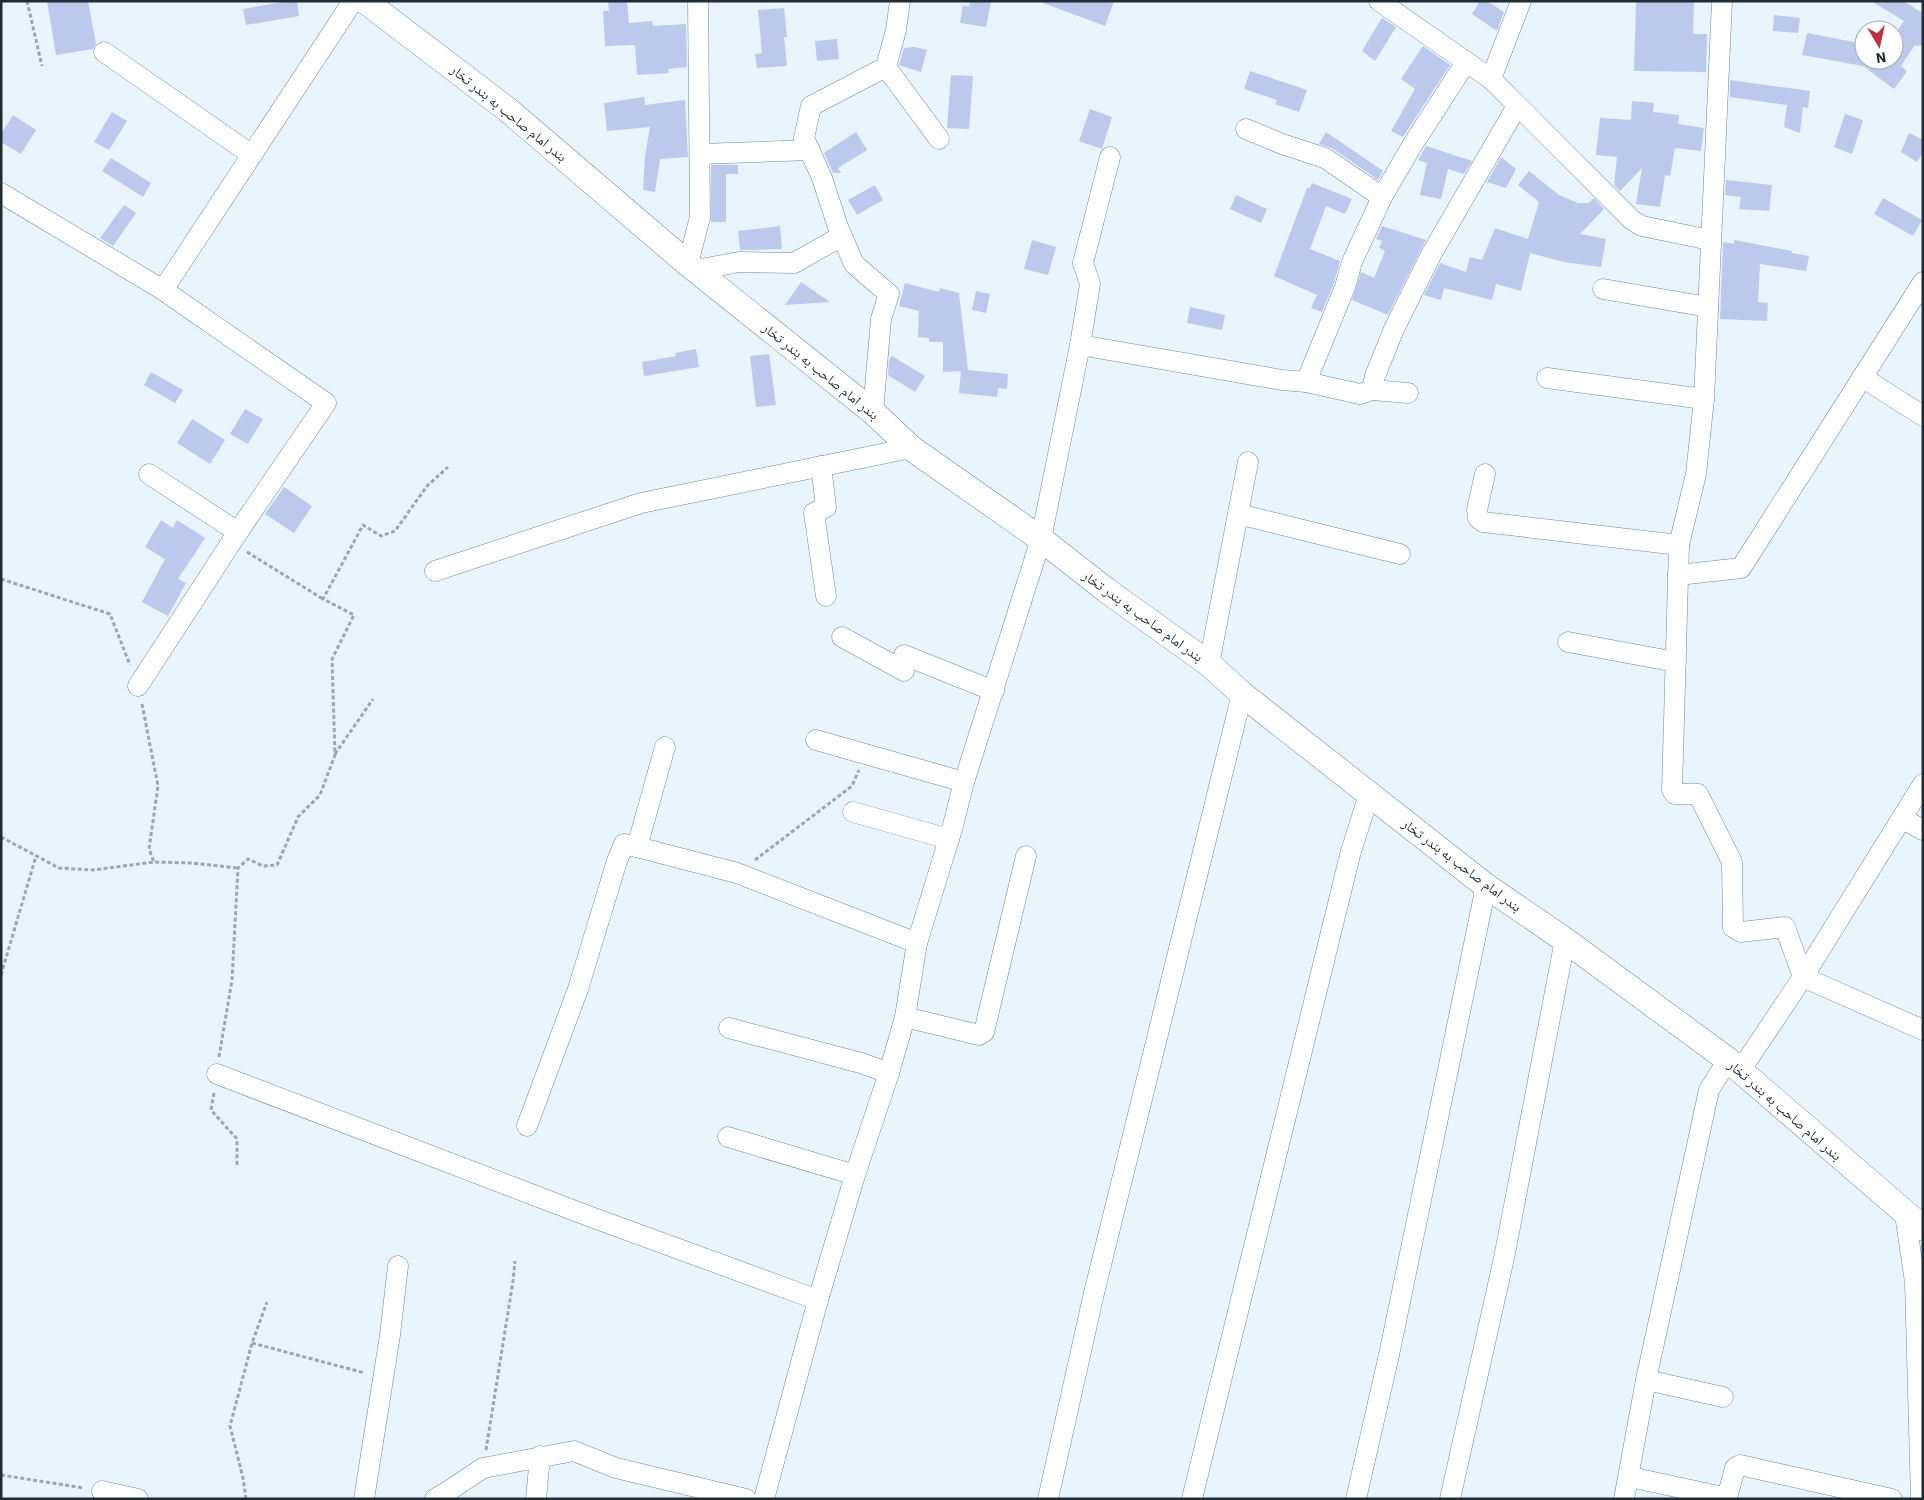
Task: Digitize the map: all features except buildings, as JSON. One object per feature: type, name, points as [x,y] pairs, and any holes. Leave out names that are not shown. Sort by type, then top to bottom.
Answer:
[{"type":"main road","name":"بندر امام صاحب به بندر تخار","points":[[366,1],[508,110],[692,267],[873,412],[911,448],[1040,539],[1106,590],[1209,664],[1242,694],[1486,886],[1565,940],[1734,1066],[1914,1221]]},
{"type":"street","points":[[163,290],[353,1]]},
{"type":"street","points":[[698,1],[700,217],[692,267],[739,262],[794,263],[842,236]]},
{"type":"street","points":[[873,412],[881,319],[889,294],[854,264],[822,178],[804,138],[811,106],[886,67],[896,30],[900,1]]},
{"type":"street","points":[[1379,1],[1491,79],[1632,220],[1642,226],[1710,240]]},
{"type":"street","points":[[1491,79],[1521,1]]},
{"type":"street","points":[[1722,1],[1704,399],[1696,474],[1679,545],[1672,790],[1675,794],[1698,794],[1732,862],[1733,927],[1741,932],[1786,927],[1803,978],[1923,1030]]},
{"type":"street","points":[[104,52],[252,155]]},
{"type":"street","points":[[1306,382],[1352,262],[1382,197],[1412,144],[1466,62]]},
{"type":"street","points":[[886,67],[939,139]]},
{"type":"street","points":[[1372,390],[1374,376],[1394,329],[1432,253],[1518,106]]},
{"type":"street","points":[[1246,129],[1282,144],[1326,158],[1382,197]]},
{"type":"street","points":[[700,154],[810,150]]},
{"type":"street","points":[[764,1499],[818,1300],[905,1017],[917,943],[949,839],[964,782],[1040,539],[1080,345],[1090,284],[1083,263],[1110,157]]},
{"type":"street","points":[[1,193],[163,290],[326,403],[235,537],[138,686]]},
{"type":"street","points":[[1678,576],[1741,568],[1923,282]]},
{"type":"street","points":[[1603,289],[1708,307]]},
{"type":"street","points":[[1080,345],[1282,380],[1306,382],[1360,394],[1372,390],[1408,393]]},
{"type":"street","points":[[1862,377],[1923,416]]},
{"type":"street","points":[[1547,378],[1704,399]]},
{"type":"street","points":[[435,571],[641,503],[911,448]]},
{"type":"street","points":[[1209,664],[1248,462]]},
{"type":"street","points":[[820,466],[826,507],[814,513],[826,596]]},
{"type":"street","points":[[149,474],[235,537]]},
{"type":"street","points":[[1485,474],[1477,510],[1478,518],[1483,522],[1679,545]]},
{"type":"street","points":[[1238,514],[1400,554]]},
{"type":"street","points":[[842,636],[904,671],[904,655],[994,691]]},
{"type":"street","points":[[1568,642],[1676,662]]},
{"type":"street","points":[[1048,1499],[1094,1294],[1242,694]]},
{"type":"street","points":[[816,740],[964,782]]},
{"type":"street","points":[[637,847],[666,747]]},
{"type":"street","points":[[1624,1499],[1630,1476],[1646,1380],[1709,1090],[1734,1066],[1803,978],[1923,784]]},
{"type":"street","points":[[1192,1499],[1350,855],[1369,794]]},
{"type":"street","points":[[853,812],[949,839]]},
{"type":"street","points":[[1902,818],[1923,830]]},
{"type":"street","points":[[527,1126],[578,989],[624,844],[737,873],[917,943]]},
{"type":"street","points":[[905,1017],[978,1035],[984,1032],[1026,856]]},
{"type":"street","points":[[1356,1499],[1391,1345],[1486,886]]},
{"type":"street","points":[[1450,1499],[1504,1258],[1565,940]]},
{"type":"street","points":[[729,1028],[861,1063],[889,1073]]},
{"type":"street","points":[[217,1074],[583,1214],[818,1300]]},
{"type":"street","points":[[728,1138],[855,1175]]},
{"type":"street","points":[[1914,1221],[1921,1499]]},
{"type":"street","points":[[364,1499],[384,1378],[398,1266]]},
{"type":"street","points":[[1646,1380],[1723,1397]]},
{"type":"street","points":[[435,1499],[453,1494],[483,1468],[574,1451],[616,1468],[746,1499]]},
{"type":"street","points":[[536,1499],[540,1456]]},
{"type":"street","points":[[1630,1476],[1723,1497],[1728,1494],[1734,1468],[1740,1466],[1892,1499]]},
{"type":"street","points":[[102,1491],[138,1499]]},
{"type":"path","points":[[27,1],[42,66]]},
{"type":"path","points":[[323,599],[363,525],[381,536],[395,532],[427,486],[448,467]]},
{"type":"path","points":[[235,537],[323,599],[354,616],[332,659],[335,755]]},
{"type":"path","points":[[1,579],[110,614],[138,686],[158,786],[149,849],[154,862]]},
{"type":"path","points":[[237,1167],[237,1139],[212,1110],[232,980],[238,868],[248,859],[263,866],[278,865],[288,837],[298,817],[320,794],[335,755],[374,699]]},
{"type":"path","points":[[737,873],[852,786],[865,754]]},
{"type":"path","points":[[1,837],[59,868],[93,870],[154,862],[192,863],[238,868]]},
{"type":"path","points":[[1,975],[36,856]]},
{"type":"path","points":[[483,1468],[515,1261]]},
{"type":"path","points":[[246,1499],[243,1478],[230,1426],[252,1343],[267,1302]]},
{"type":"path","points":[[252,1343],[384,1378]]},
{"type":"path","points":[[1,1475],[102,1491]]}]
